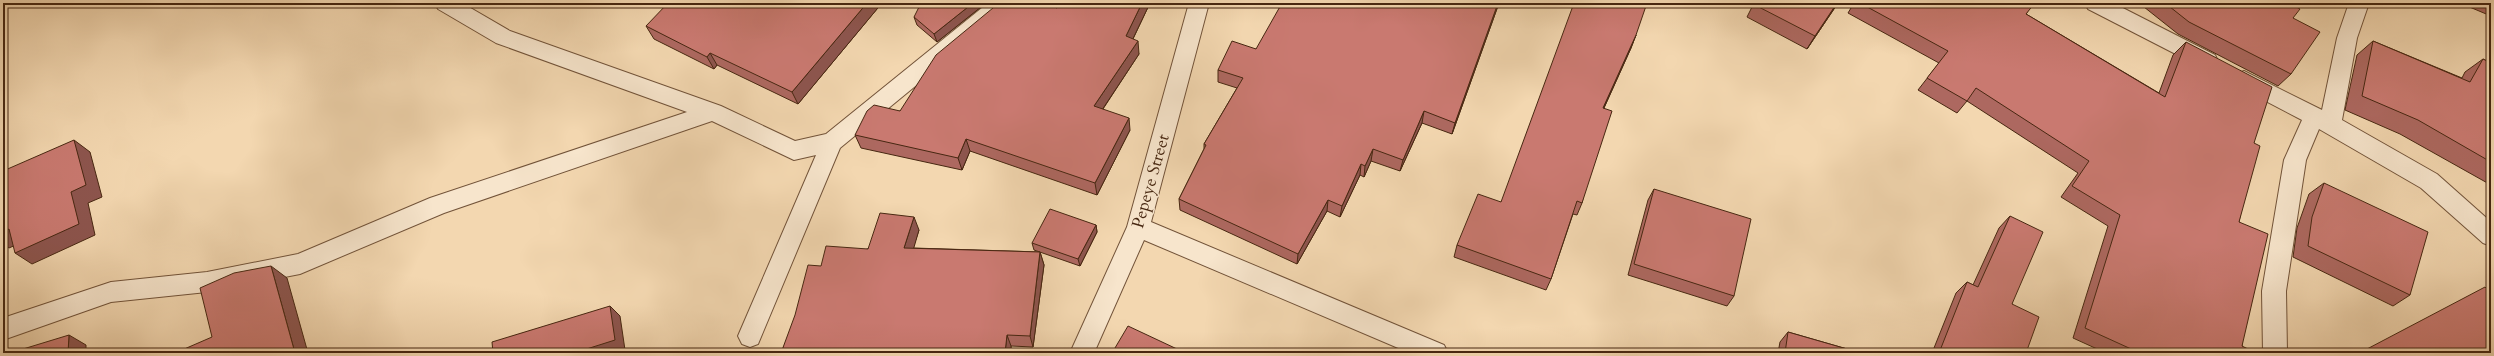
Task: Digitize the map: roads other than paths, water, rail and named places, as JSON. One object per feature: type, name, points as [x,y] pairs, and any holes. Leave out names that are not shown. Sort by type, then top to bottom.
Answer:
[{"type":"street","points":[[445,3],[503,37],[713,112],[794,151],[832,142],[1002,3]]},
{"type":"street","name":"Pepeye Street","points":[[1082,353],[1138,227],[1199,3]]},
{"type":"street","points":[[2095,3],[2322,120],[2429,181],[2491,236]]},
{"type":"street","points":[[2275,353],[2274,291],[2294,160],[2322,120],[2359,3]]},
{"type":"street","points":[[3,329],[111,292],[207,282],[300,264],[438,205],[713,112]]},
{"type":"street","points":[[750,336],[832,142]]},
{"type":"street","points":[[1138,227],[1436,353]]}]
